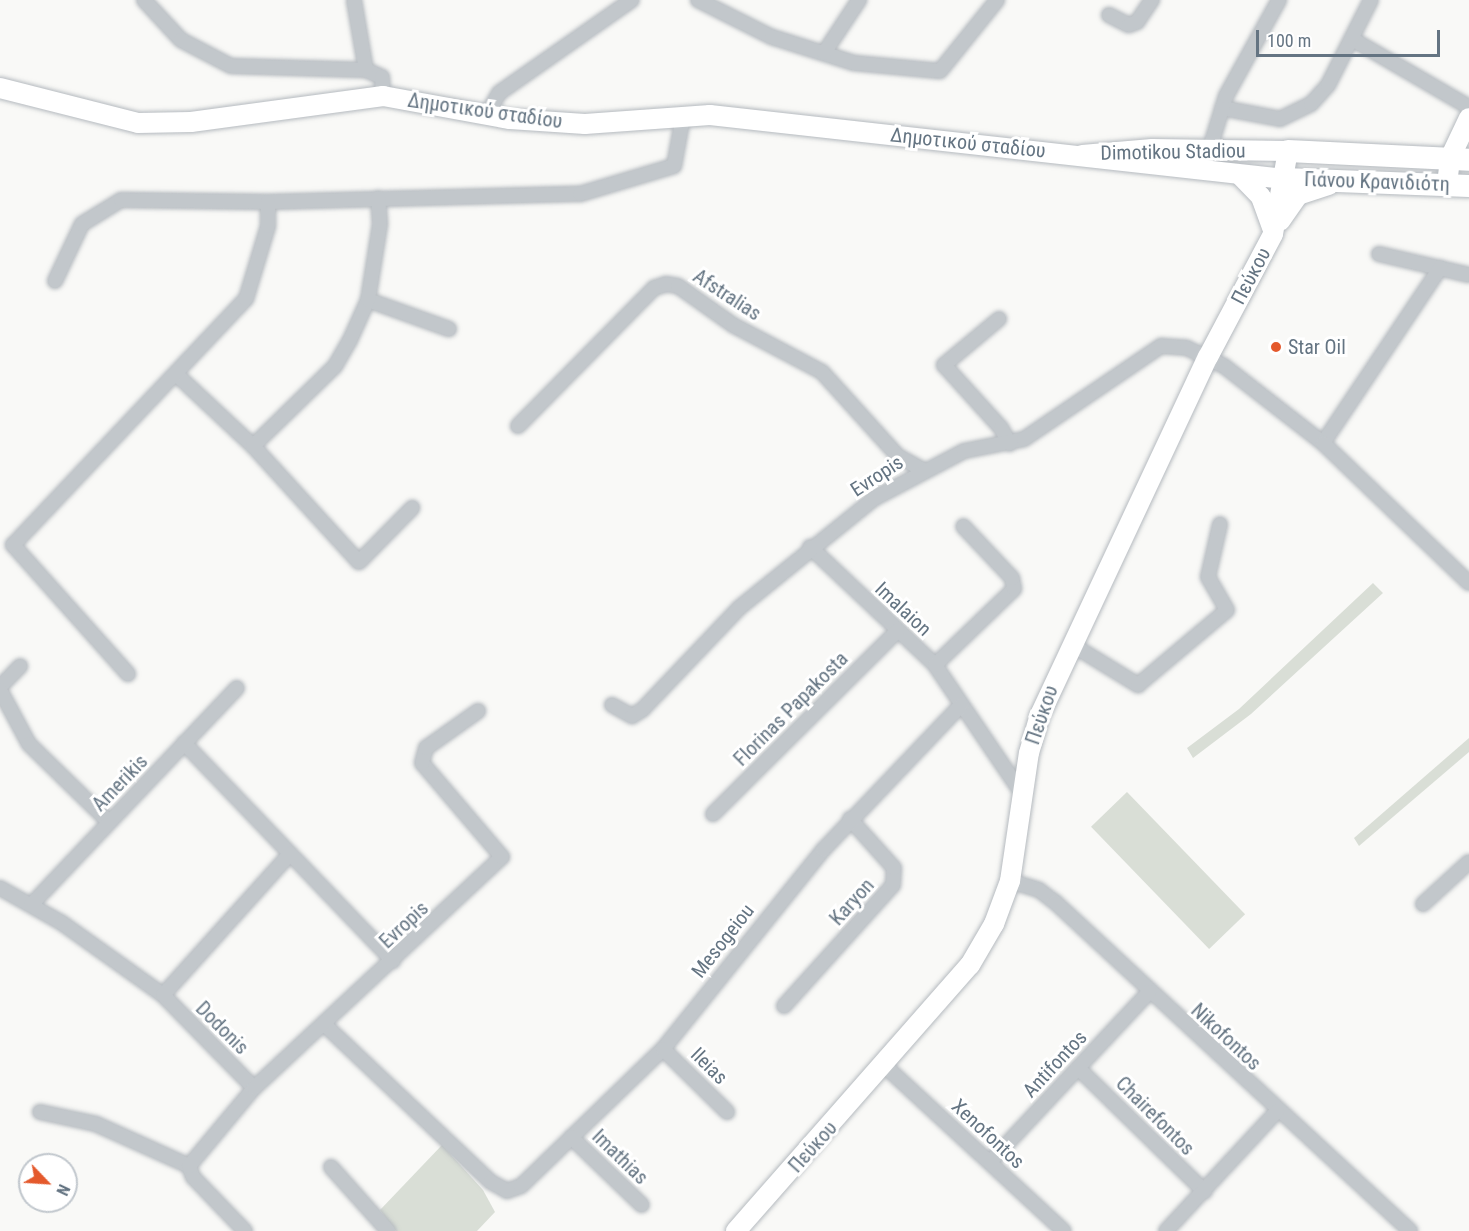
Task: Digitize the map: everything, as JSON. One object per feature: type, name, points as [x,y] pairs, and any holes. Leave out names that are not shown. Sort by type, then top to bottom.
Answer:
[{"type":"main road","name":"Δημοτικού σταδίου","points":[[1,90],[138,123],[191,122],[383,96],[487,114],[585,124],[710,115],[1082,155]]},
{"type":"main road","points":[[1458,185],[1460,159],[1469,118]]},
{"type":"main road","name":"Dimotikou Stadiou","points":[[1082,155],[1210,148],[1288,151]]},
{"type":"main road","name":"Γιάνου Κρανιδιότη","points":[[1288,151],[1460,159]]},
{"type":"main road","name":"Πεύκου","points":[[736,1231],[885,1066],[970,965],[994,924],[1010,881],[1023,795],[1040,715],[1071,644],[1208,357],[1273,234],[1288,151]]},
{"type":"main road","name":"Dimotikou Stadiou","points":[[1082,155],[1284,179]]},
{"type":"main road","points":[[1240,175],[1264,203],[1273,234]]},
{"type":"main road","name":"Γιάνου Κρανιδιότη","points":[[1284,179],[1338,183],[1458,185]]},
{"type":"main road","points":[[1273,234],[1298,195],[1338,183]]},
{"type":"street","points":[[144,0],[181,40],[231,66],[366,70],[382,77],[383,96]]},
{"type":"street","points":[[354,0],[366,70]]},
{"type":"street","points":[[487,114],[499,93],[632,0]]},
{"type":"street","points":[[698,0],[772,37],[854,63],[940,71],[997,0]]},
{"type":"street","points":[[824,53],[859,0]]},
{"type":"street","points":[[1109,15],[1129,24],[1137,22],[1152,0]]},
{"type":"street","points":[[1210,148],[1222,108],[1279,0]]},
{"type":"street","points":[[1222,108],[1280,118],[1311,104],[1328,85],[1371,0]]},
{"type":"street","points":[[1352,39],[1469,107]]},
{"type":"street","points":[[56,281],[82,224],[121,200],[268,202],[580,194],[608,188],[674,166],[683,117]]},
{"type":"street","points":[[253,446],[335,366],[368,300],[380,224],[378,198]]},
{"type":"street","points":[[128,674],[13,545],[178,376],[246,299],[268,226],[268,202]]},
{"type":"street","points":[[1379,254],[1469,274]]},
{"type":"street","points":[[1323,443],[1440,268]]},
{"type":"street","name":"Afstralias","points":[[518,426],[654,288],[666,284],[678,285],[733,325],[822,372],[898,456],[923,470]]},
{"type":"street","points":[[368,300],[449,329]]},
{"type":"street","points":[[999,319],[944,365],[1001,428],[1010,444]]},
{"type":"street","name":"Evropis","points":[[612,705],[632,716],[642,710],[739,608],[810,547],[923,470],[964,451],[1010,444],[1161,346],[1187,348],[1208,357],[1323,443],[1469,583]]},
{"type":"street","points":[[178,376],[253,446],[360,562],[412,508]]},
{"type":"street","points":[[1071,644],[1138,685],[1227,610],[1208,577],[1220,524]]},
{"type":"street","points":[[935,665],[1014,589],[1012,578],[963,526]]},
{"type":"street","name":"Imalaion","points":[[810,547],[935,665],[1023,795]]},
{"type":"street","name":"Florinas Papakosta","points":[[713,814],[897,631]]},
{"type":"street","points":[[20,666],[0,688],[29,744],[109,822]]},
{"type":"street","name":"Amerikis","points":[[31,905],[237,688]]},
{"type":"street","name":"Mesogeiou","points":[[326,1026],[490,1182],[507,1191],[520,1186],[663,1049],[745,943],[850,819],[961,705]]},
{"type":"street","name":"Evropis","points":[[189,1166],[254,1088],[326,1026],[502,857],[422,764],[426,748],[478,711]]},
{"type":"street","points":[[184,743],[393,962]]},
{"type":"street","name":"Karyon","points":[[784,1006],[893,885],[894,868],[850,819]]},
{"type":"street","points":[[163,995],[290,854]]},
{"type":"street","points":[[1423,904],[1469,862]]},
{"type":"street","name":"Nikofontos","points":[[1010,881],[1039,890],[1055,902],[1277,1111],[1410,1231]]},
{"type":"street","name":"Dodonis","points":[[0,888],[31,905],[163,995],[254,1088]]},
{"type":"street","name":"Antifontos","points":[[990,1162],[1149,992]]},
{"type":"street","name":"Ileias","points":[[663,1049],[727,1112]]},
{"type":"street","name":"Xenofontos","points":[[885,1066],[1064,1231]]},
{"type":"street","name":"Chairefontos","points":[[1078,1068],[1204,1192]]},
{"type":"street","points":[[1166,1231],[1277,1111]]},
{"type":"street","points":[[40,1112],[96,1124],[189,1166],[193,1177],[236,1228]]},
{"type":"street","name":"Imathias","points":[[571,1137],[642,1205]]},
{"type":"street","points":[[331,1167],[387,1231]]},
{"type":"shaded area","points":[[1373,583],[1383,593],[1251,714],[1193,758],[1187,748],[1239,709]]},
{"type":"shaded area","points":[[1469,738],[1469,752],[1359,846],[1354,838]]},
{"type":"shaded area","points":[[1127,792],[1245,914],[1209,949],[1091,827]]},
{"type":"shaded area","points":[[442,1145],[483,1190],[495,1212],[477,1231],[396,1231],[380,1210]]},
{"type":"place","name":"Star Oil","points":[[1276,347]]}]
